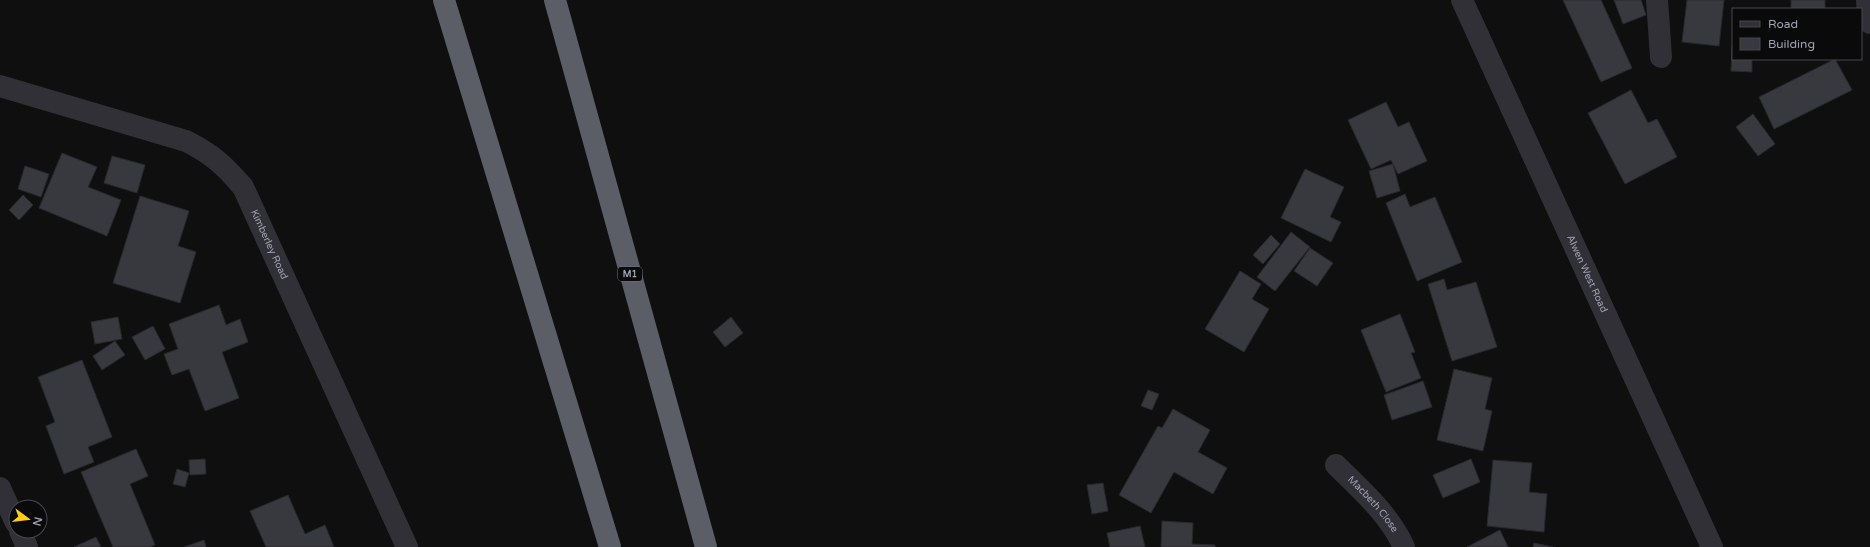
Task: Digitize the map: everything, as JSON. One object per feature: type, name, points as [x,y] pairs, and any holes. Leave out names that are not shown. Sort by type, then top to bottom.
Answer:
[{"type":"highway","points":[[444,0],[610,547]]},
{"type":"highway","name":"M1","points":[[555,0],[706,547]]},
{"type":"street","name":"Alwen West Road","points":[[1462,0],[1712,547]]},
{"type":"street","points":[[1657,0],[1661,57]]},
{"type":"street","points":[[1868,0],[1868,16],[1870,23]]},
{"type":"street","name":"Kimberley Road","points":[[0,86],[186,141],[208,152],[227,168],[243,187],[407,547]]},
{"type":"street","name":"Macbeth Close","points":[[1336,465],[1397,530],[1404,547]]},
{"type":"street","points":[[0,488],[8,506]]},
{"type":"building","points":[[1563,0],[1601,0],[1632,68],[1601,82]]},
{"type":"building","points":[[1614,0],[1641,0],[1646,15],[1623,24]]},
{"type":"building","points":[[1687,0],[1724,0],[1719,46],[1682,42]]},
{"type":"building","points":[[1791,0],[1825,0],[1825,8],[1791,8]]},
{"type":"building","points":[[1732,46],[1732,60],[1752,60],[1752,72],[1731,71]]},
{"type":"building","points":[[1833,60],[1836,60],[1852,90],[1774,129],[1759,97]]},
{"type":"building","points":[[1631,90],[1648,123],[1657,119],[1677,157],[1625,184],[1588,113]]},
{"type":"building","points":[[1386,102],[1398,127],[1409,122],[1427,161],[1398,174],[1391,160],[1371,169],[1348,120]]},
{"type":"building","points":[[1753,114],[1775,144],[1758,156],[1736,127]]},
{"type":"building","points":[[62,153],[97,167],[88,187],[121,200],[107,236],[39,208]]},
{"type":"building","points":[[112,156],[145,165],[137,193],[104,183]]},
{"type":"building","points":[[1393,164],[1400,191],[1377,198],[1369,171]]},
{"type":"building","points":[[25,166],[49,174],[41,197],[18,189]]},
{"type":"building","points":[[1305,169],[1344,187],[1330,217],[1341,222],[1331,242],[1281,218]]},
{"type":"building","points":[[1405,194],[1410,207],[1435,197],[1462,262],[1417,281],[1386,203]]},
{"type":"building","points":[[23,195],[33,205],[19,220],[9,210]]},
{"type":"building","points":[[140,196],[189,211],[178,246],[196,252],[180,303],[113,283]]},
{"type":"building","points":[[1291,232],[1310,247],[1275,291],[1257,277]]},
{"type":"building","points":[[1271,235],[1280,244],[1263,264],[1253,255]]},
{"type":"building","points":[[1310,248],[1333,263],[1317,286],[1294,271]]},
{"type":"building","points":[[1240,271],[1261,284],[1252,299],[1269,309],[1244,352],[1205,329]]},
{"type":"building","points":[[1444,279],[1447,290],[1476,282],[1497,347],[1452,361],[1428,284]]},
{"type":"building","points":[[219,305],[226,325],[240,319],[248,342],[222,352],[239,398],[205,411],[189,369],[172,375],[164,354],[178,349],[169,324]]},
{"type":"building","points":[[1400,314],[1415,352],[1411,353],[1421,378],[1386,392],[1361,330]]},
{"type":"building","points":[[118,317],[122,339],[95,344],[91,322]]},
{"type":"building","points":[[731,317],[743,333],[725,347],[713,332]]},
{"type":"building","points":[[153,326],[165,349],[145,360],[132,337]]},
{"type":"building","points":[[115,341],[125,355],[102,370],[93,356]]},
{"type":"building","points":[[82,360],[112,437],[88,447],[94,462],[64,474],[46,426],[55,422],[38,377]]},
{"type":"building","points":[[1454,369],[1492,378],[1485,409],[1492,411],[1483,451],[1437,440]]},
{"type":"building","points":[[1423,381],[1432,407],[1392,420],[1384,395]]},
{"type":"building","points":[[1148,390],[1159,394],[1152,410],[1141,406]]},
{"type":"building","points":[[1173,409],[1210,430],[1198,452],[1227,468],[1213,494],[1174,472],[1151,513],[1119,495],[1158,426],[1162,428]]},
{"type":"building","points":[[136,449],[148,476],[130,484],[155,545],[150,547],[113,547],[81,472]]},
{"type":"building","points":[[205,459],[206,474],[190,475],[189,460]]},
{"type":"building","points":[[1471,459],[1480,482],[1443,498],[1433,475]]},
{"type":"building","points":[[1493,460],[1532,463],[1529,492],[1547,494],[1544,532],[1487,526]]},
{"type":"building","points":[[177,469],[189,473],[185,487],[173,484]]},
{"type":"building","points":[[1103,483],[1108,511],[1092,514],[1087,485]]},
{"type":"building","points":[[288,495],[305,534],[325,525],[334,547],[266,547],[250,511]]},
{"type":"building","points":[[1162,521],[1193,523],[1192,544],[1215,545],[1215,547],[1161,547]]},
{"type":"building","points":[[1140,526],[1145,547],[1110,547],[1107,533]]},
{"type":"building","points":[[1500,530],[1508,547],[1467,547]]},
{"type":"building","points":[[96,537],[101,547],[74,547]]},
{"type":"building","points":[[204,540],[206,547],[184,547]]},
{"type":"building","points":[[1534,543],[1553,547],[1533,547]]}]
